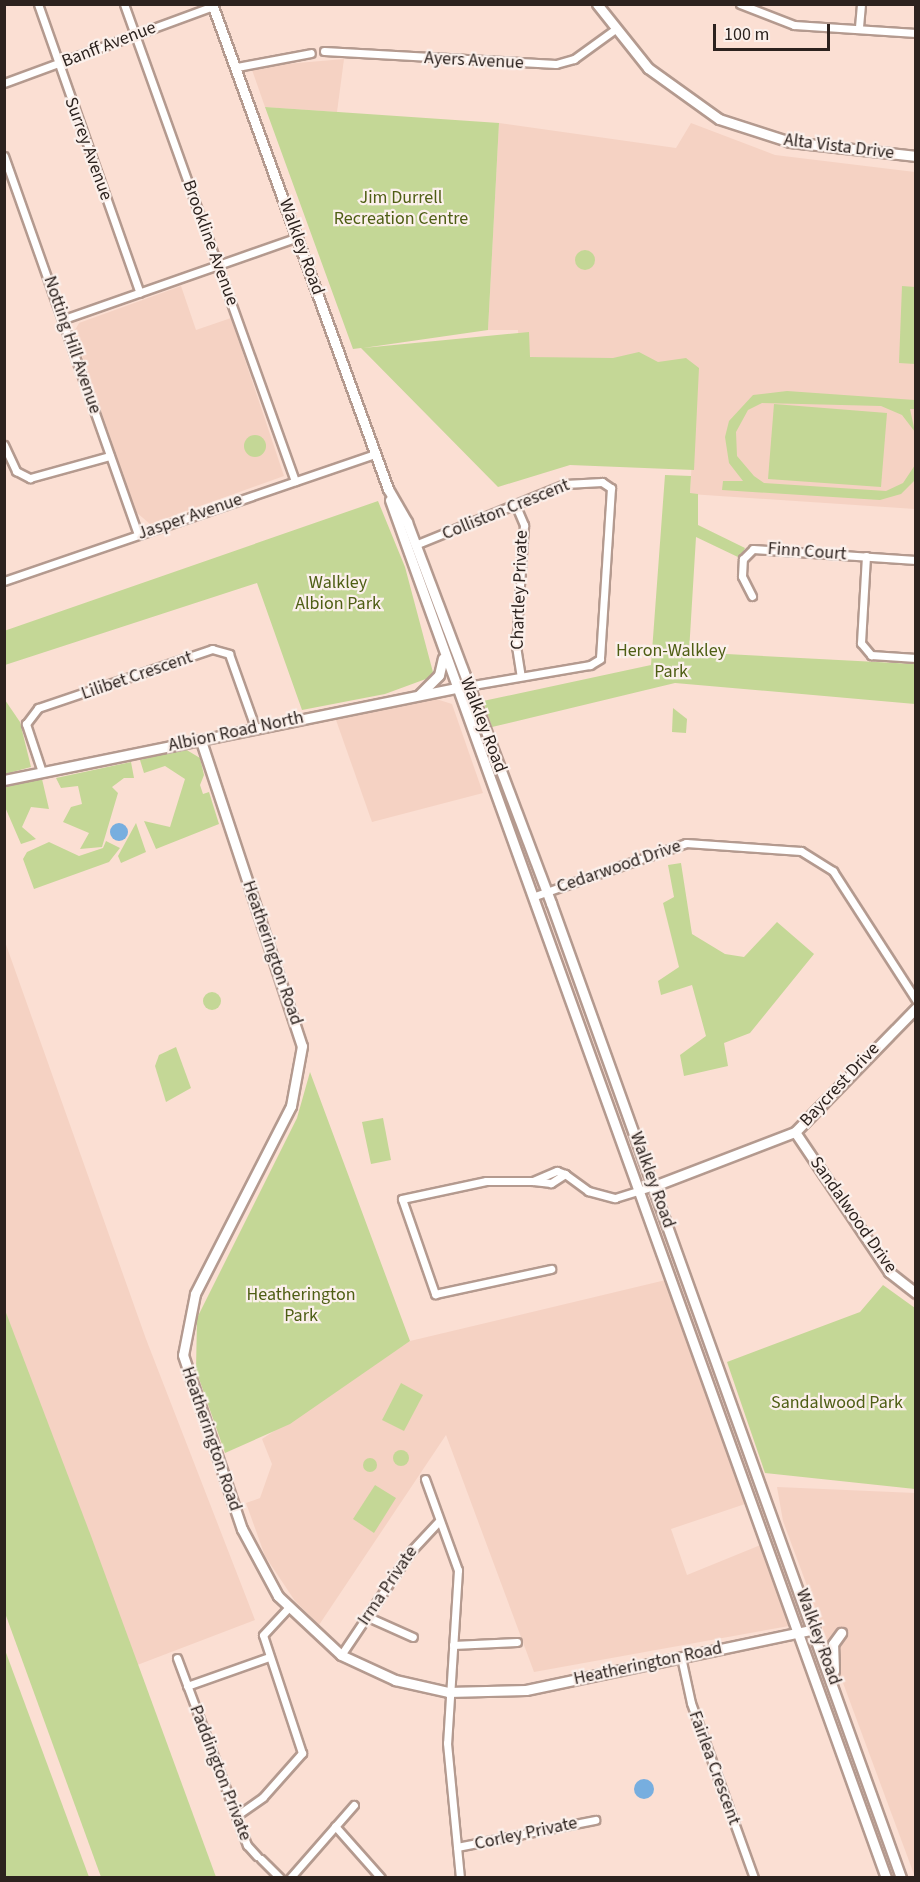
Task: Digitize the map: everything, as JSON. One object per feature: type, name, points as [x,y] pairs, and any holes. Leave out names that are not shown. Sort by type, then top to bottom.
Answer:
[{"type":"main road","name":"Alta Vista Drive","points":[[597,4],[614,30],[648,68],[719,119],[790,142],[915,156]]},
{"type":"main road","name":"Walkley Road","points":[[212,5],[237,67],[388,489],[416,545],[547,892],[815,1629],[901,1878]]},
{"type":"main road","name":"Walkley Road","points":[[388,489],[396,527],[534,896],[801,1632],[886,1878]]},
{"type":"main road","points":[[419,695],[439,675],[443,656]]},
{"type":"main road","name":"Albion Road North","points":[[4,780],[456,688]]},
{"type":"main road","name":"Heatherington Road","points":[[201,741],[296,1018],[302,1064],[291,1106],[192,1300],[183,1355],[242,1529],[288,1608],[341,1655],[394,1680],[448,1692],[526,1690],[815,1629]]},
{"type":"main road","name":"Baycrest Drive","points":[[654,1186],[795,1132],[915,1008]]},
{"type":"main road","name":"Sandalwood Drive","points":[[795,1132],[889,1272],[915,1293]]},
{"type":"main road","points":[[837,1692],[832,1652],[841,1633]]},
{"type":"street","name":"Surrey Avenue","points":[[38,4],[57,64],[140,293]]},
{"type":"street","name":"Brookline Avenue","points":[[124,4],[294,481]]},
{"type":"street","points":[[740,4],[755,13],[794,25],[859,27],[915,33]]},
{"type":"street","points":[[755,13],[758,4]]},
{"type":"street","points":[[859,27],[861,4]]},
{"type":"street","name":"Banff Avenue","points":[[4,83],[212,5]]},
{"type":"street","name":"Ayers Avenue","points":[[324,51],[556,64],[574,59],[614,30]]},
{"type":"street","points":[[237,67],[311,53]]},
{"type":"street","name":"Notting Hill Avenue","points":[[4,156],[64,319],[138,534]]},
{"type":"street","points":[[64,319],[298,237]]},
{"type":"street","points":[[4,445],[16,471],[30,478],[110,456]]},
{"type":"street","name":"Jasper Avenue","points":[[4,581],[375,454]]},
{"type":"street","name":"Colliston Crescent","points":[[416,545],[579,481],[607,484],[614,498],[603,652],[590,665],[468,685]]},
{"type":"street","name":"Chartley Private","points":[[516,506],[524,525],[516,646],[521,676]]},
{"type":"street","name":"Finn Court","points":[[752,596],[742,576],[743,559],[753,549],[915,560]]},
{"type":"street","points":[[866,556],[861,643],[871,655],[915,658]]},
{"type":"street","name":"Lilibet Crescent","points":[[42,772],[26,724],[38,708],[212,650],[229,654],[255,728]]},
{"type":"street","name":"Albion Road North","points":[[456,688],[468,685]]},
{"type":"street","name":"Cedarwood Drive","points":[[534,896],[686,843],[801,850],[833,871],[915,1000]]},
{"type":"street","points":[[532,1181],[548,1172],[565,1174],[597,1195],[615,1198],[654,1186]]},
{"type":"street","points":[[551,1269],[435,1294],[402,1199],[486,1181],[551,1183],[565,1174]]},
{"type":"street","points":[[425,1479],[438,1522],[458,1570],[448,1692],[460,1878]]},
{"type":"street","name":"Irma Private","points":[[341,1655],[411,1551],[438,1522]]},
{"type":"street","points":[[239,1814],[263,1797],[302,1753],[269,1657],[265,1627],[288,1608]]},
{"type":"street","points":[[368,1617],[413,1637]]},
{"type":"street","points":[[453,1645],[517,1642]]},
{"type":"street","name":"Paddington Private","points":[[187,1686],[269,1657]]},
{"type":"street","name":"Fairlea Crescent","points":[[681,1657],[691,1703],[754,1878]]},
{"type":"street","name":"Paddington Private","points":[[177,1658],[239,1814],[247,1845],[280,1878]]},
{"type":"street","points":[[290,1878],[354,1805]]},
{"type":"street","name":"Corley Private","points":[[457,1847],[595,1820]]},
{"type":"street","points":[[335,1826],[381,1878]]},
{"type":"shaded area","points":[[344,59],[337,112],[265,107],[251,67]]},
{"type":"shaded area","points":[[499,123],[676,148],[691,123],[775,155],[915,172],[915,509],[690,494],[697,368],[519,356],[518,330],[488,330]]},
{"type":"shaded area","points":[[181,286],[196,330],[231,318],[284,476],[150,524],[136,512],[74,332],[79,323]]},
{"type":"shaded area","points":[[433,698],[452,704],[483,793],[372,822],[336,720]]},
{"type":"shaded area","points":[[4,939],[146,1339],[255,1620],[132,1667],[5,1322]]},
{"type":"shaded area","points":[[670,1279],[748,1503],[671,1529],[687,1575],[763,1544],[789,1626],[534,1672],[446,1435],[319,1625],[295,1601],[265,1556],[246,1503],[260,1498],[272,1464],[262,1439],[410,1341]]},
{"type":"shaded area","points":[[777,1487],[915,1493],[915,1877],[783,1521]]},
{"type":"green space","name":"Jim Durrell Recreation Centre","points":[[265,107],[499,123],[488,330],[363,348],[529,332],[530,357],[613,358],[639,352],[658,362],[686,358],[699,368],[694,470],[570,465],[498,487],[361,348],[353,349]]},
{"type":"green space","points":[[585,250],[592,253],[595,260],[592,267],[585,270],[578,267],[575,260],[578,253]]},
{"type":"green space","points":[[902,286],[915,287],[915,364],[899,363]]},
{"type":"green space","points":[[787,391],[915,400],[915,409],[910,409],[915,432],[902,415],[881,406],[762,403],[748,410],[736,432],[737,456],[754,476],[764,483],[886,491],[903,483],[915,465],[915,480],[901,494],[880,500],[722,490],[723,481],[743,481],[729,463],[725,437],[729,421],[753,395]]},
{"type":"green space","points":[[774,404],[887,413],[881,487],[768,479]]},
{"type":"green space","points":[[251,435],[259,435],[266,442],[266,450],[259,457],[251,457],[244,450],[244,442]]},
{"type":"green space","name":"Heron-Walkley Park","points":[[665,475],[691,476],[690,493],[698,494],[698,525],[745,548],[740,558],[696,537],[689,652],[915,664],[915,704],[675,683],[492,727],[483,701],[651,665]]},
{"type":"green space","name":"Walkley Albion Park","points":[[378,501],[405,567],[434,676],[385,694],[302,710],[257,583],[5,665],[4,631]]},
{"type":"green space","points":[[5,700],[20,722],[31,767],[5,774]]},
{"type":"green space","points":[[673,708],[687,719],[686,733],[672,732]]},
{"type":"green space","points":[[185,749],[200,758],[204,775],[200,785],[203,794],[209,792],[219,824],[156,849],[144,821],[170,827],[185,779],[165,766],[144,773],[140,760]]},
{"type":"green space","points":[[131,762],[134,778],[124,778],[112,787],[118,793],[102,847],[80,849],[89,833],[63,822],[71,807],[82,804],[78,786],[61,788],[56,778]]},
{"type":"green space","points":[[42,779],[49,809],[31,807],[22,827],[36,839],[21,844],[5,807],[5,787]]},
{"type":"green space","points":[[136,823],[146,852],[121,863],[118,856]]},
{"type":"green space","points":[[106,841],[120,848],[109,862],[34,889],[23,859],[27,852],[49,842],[79,856],[103,848]]},
{"type":"green space","points":[[681,863],[692,934],[725,954],[744,957],[777,922],[814,954],[750,1033],[724,1043],[728,1066],[684,1076],[680,1055],[706,1036],[692,985],[661,995],[658,981],[679,967],[663,903],[674,897],[668,865]]},
{"type":"green space","points":[[212,992],[218,995],[221,1001],[218,1007],[212,1010],[206,1007],[203,1001],[206,995]]},
{"type":"green space","points":[[176,1047],[191,1088],[166,1102],[155,1066],[159,1055]]},
{"type":"green space","name":"Heatherington Park","points":[[310,1072],[410,1341],[290,1424],[225,1453],[196,1370],[197,1318],[297,1118]]},
{"type":"green space","points":[[383,1118],[391,1160],[371,1164],[362,1122]]},
{"type":"green space","name":"Sandalwood Park","points":[[883,1285],[915,1308],[915,1489],[765,1473],[727,1362],[860,1312]]},
{"type":"green space","points":[[5,1310],[216,1877],[101,1877],[5,1613]]},
{"type":"green space","points":[[401,1383],[423,1395],[404,1431],[382,1420]]},
{"type":"green space","points":[[398,1450],[404,1450],[409,1458],[407,1464],[398,1466],[393,1461],[393,1455]]},
{"type":"green space","points":[[367,1458],[373,1458],[377,1465],[373,1472],[367,1472],[363,1468],[363,1462]]},
{"type":"green space","points":[[375,1485],[396,1498],[374,1533],[353,1519]]},
{"type":"green space","points":[[5,1650],[89,1877],[5,1877]]},
{"type":"water","points":[[119,823],[125,826],[128,832],[125,838],[119,841],[113,838],[110,832],[113,826]]},
{"type":"water","points":[[644,1779],[651,1782],[654,1789],[651,1796],[644,1799],[637,1796],[634,1789],[637,1782]]}]
